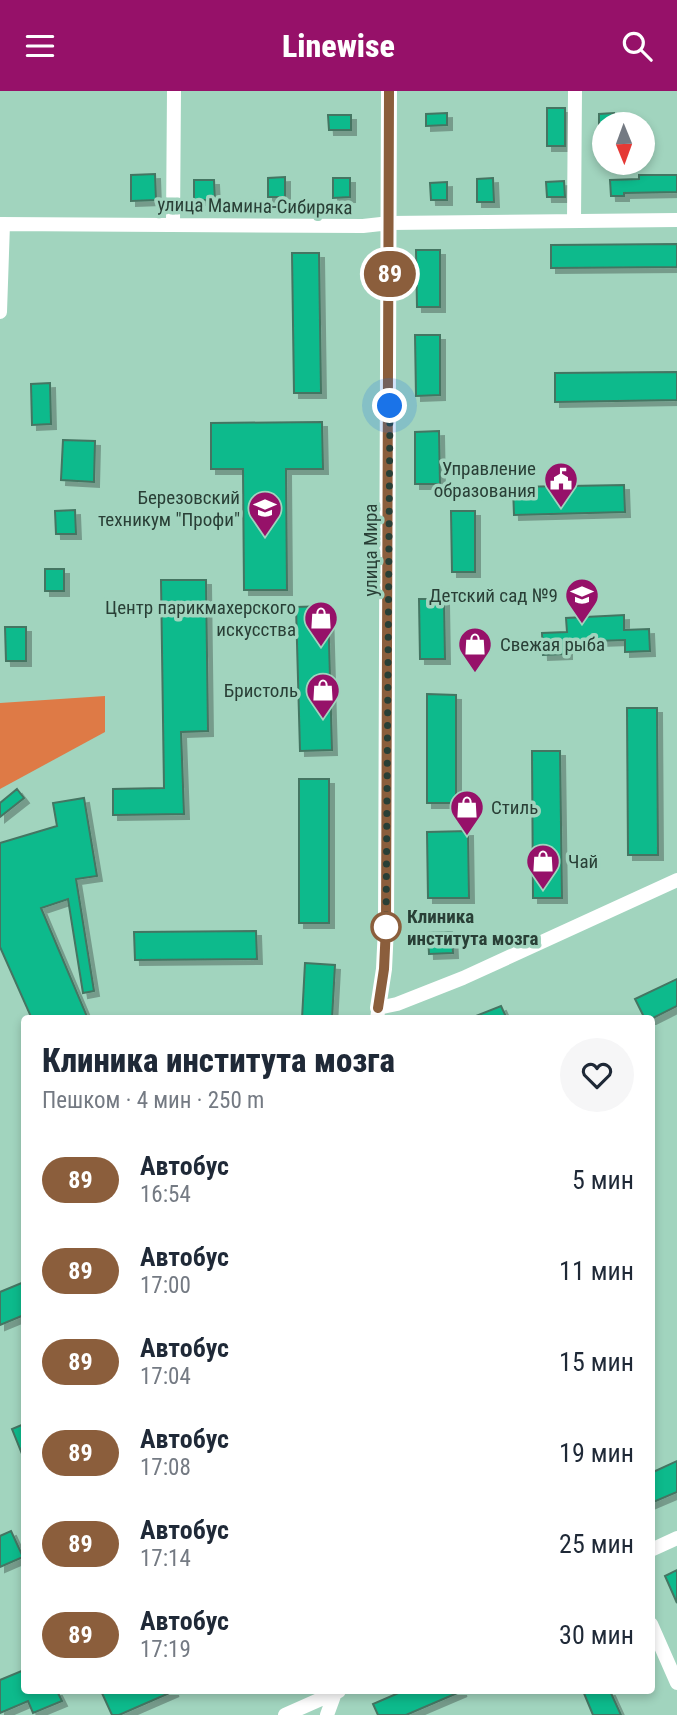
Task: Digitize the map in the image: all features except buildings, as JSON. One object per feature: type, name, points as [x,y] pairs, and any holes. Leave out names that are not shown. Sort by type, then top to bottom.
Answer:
[{"type":"street","points":[[173,224],[174,91]]},
{"type":"street","name":"улица Мира","points":[[377,1013],[384,969],[386,927],[389,91]]},
{"type":"street","points":[[573,220],[575,91]]},
{"type":"street","name":"улица Мамина-Сибиряка","points":[[2,224],[363,226],[390,223],[677,220]]},
{"type":"street","points":[[0,312],[2,224]]},
{"type":"street","points":[[377,1013],[463,978],[677,880]]},
{"type":"street","points":[[655,1548],[677,1538]]},
{"type":"street","points":[[655,1633],[677,1682]]},
{"type":"street","points":[[285,1715],[332,1694]]},
{"type":"street","points":[[327,1715],[336,1694]]},
{"type":"shaded area","points":[[105,696],[105,732],[0,789],[0,703]]},
{"type":"bus line","name":"89","points":[[378,1008],[384,969],[386,927],[390,432],[389,91]]},
{"type":"place","name":"Управление образования","points":[[561,509]]},
{"type":"place","name":"Березовский техникум \"Профи\"","points":[[265,538]]},
{"type":"place","name":"Детский сад №9","points":[[582,625]]},
{"type":"place","name":"Центр парикмахерского искусства","points":[[321,648]]},
{"type":"place","name":"Свежая рыба","points":[[475,674]]},
{"type":"place","name":"Бристоль","points":[[323,720]]},
{"type":"place","name":"Стиль","points":[[467,837]]},
{"type":"place","name":"Чай","points":[[543,891]]},
{"type":"place","name":"Клиника института мозга","points":[[386,927]]},
{"type":"route","points":[[386,927],[390,406]]}]
